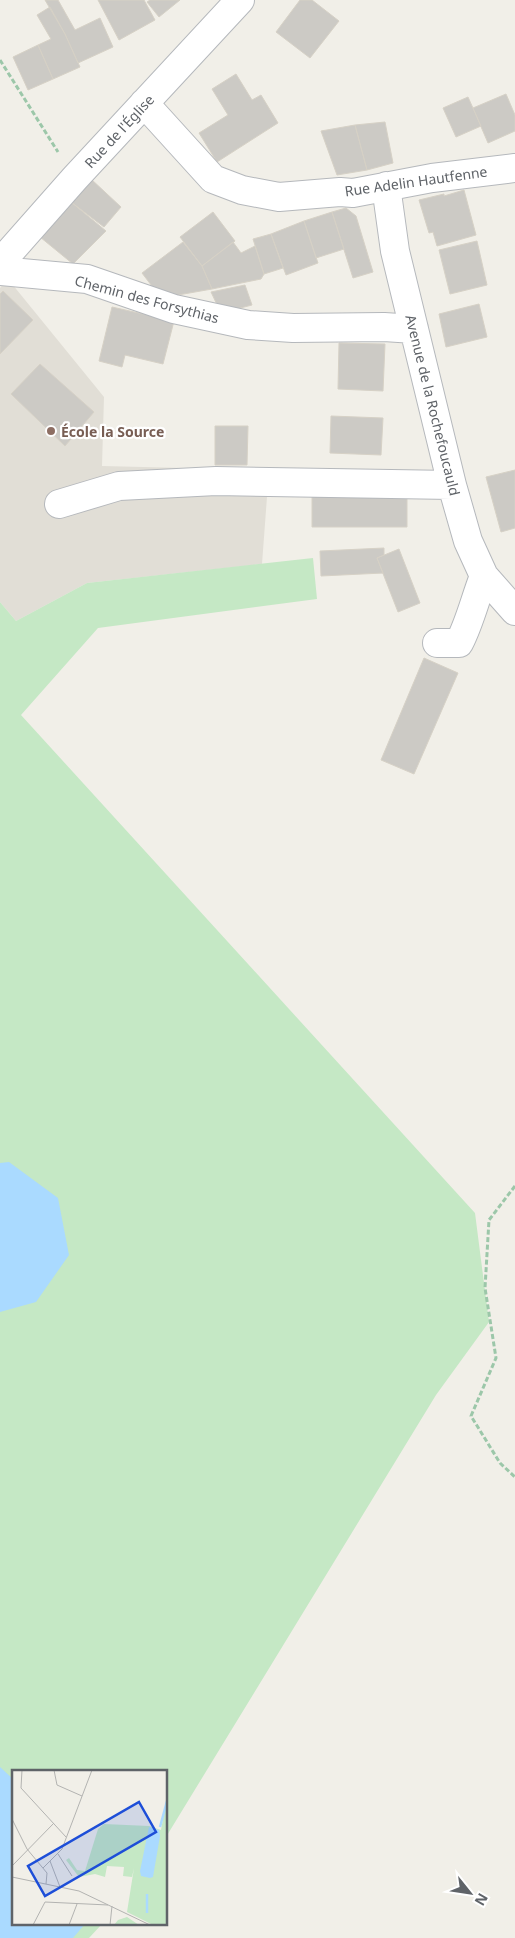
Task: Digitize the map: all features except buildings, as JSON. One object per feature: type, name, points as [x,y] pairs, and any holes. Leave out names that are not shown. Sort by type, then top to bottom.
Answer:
[{"type":"street","name":"Rue de l'Église","points":[[0,263],[75,178],[240,0]]},
{"type":"street","name":"Rue Adelin Hautfenne","points":[[144,103],[213,179],[242,190],[279,197],[340,192],[353,193],[432,178],[515,168]]},
{"type":"street","name":"Avenue de la Rochefoucauld","points":[[386,186],[394,251],[452,485],[468,541],[484,576],[515,610]]},
{"type":"street","name":"Chemin des Forsythias","points":[[0,271],[87,279],[174,308],[248,325],[293,328],[384,327],[414,329]]},
{"type":"street","points":[[60,504],[119,486],[216,481],[452,485]]},
{"type":"street","points":[[437,643],[459,642],[468,626],[474,601],[484,576]]},
{"type":"path","points":[[0,60],[75,178]]},
{"type":"path","points":[[515,1186],[489,1220],[485,1288],[496,1358],[471,1416],[500,1463],[515,1477]]},
{"type":"shaded area","name":"École la Source","points":[[8,279],[104,397],[102,466],[269,470],[262,564],[87,583],[16,621],[0,602],[0,288]]},
{"type":"green space","points":[[313,558],[317,599],[98,628],[21,715],[475,1213],[489,1322],[436,1395],[168,1834],[168,1770],[12,1770],[12,1926],[100,1926],[89,1938],[0,1938],[0,602],[16,621],[87,583]]},
{"type":"water","points":[[9,1162],[58,1198],[69,1255],[36,1302],[0,1312],[0,1163]]},
{"type":"water","points":[[0,1767],[12,1778],[12,1926],[83,1926],[73,1938],[0,1938]]},
{"type":"place","name":"École la Source","points":[[51,431]]}]
